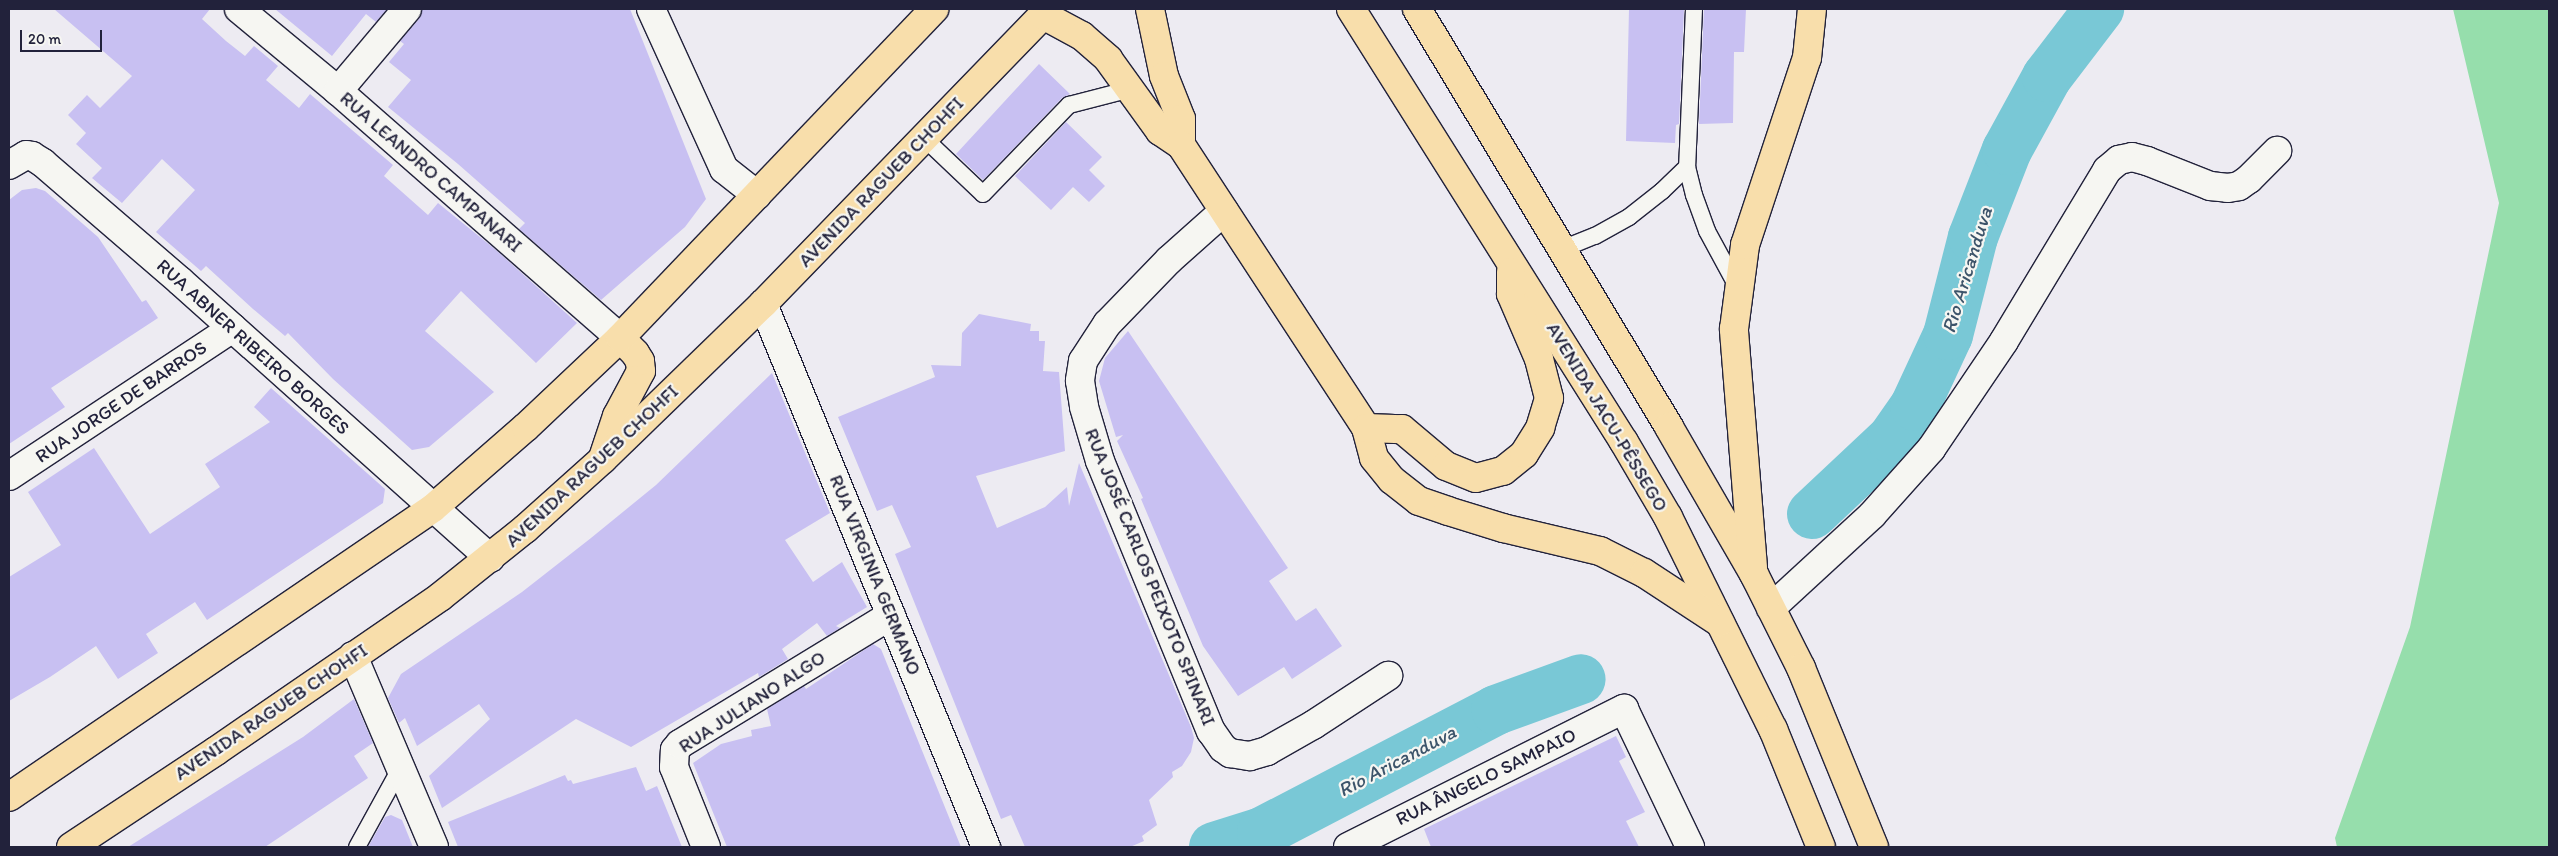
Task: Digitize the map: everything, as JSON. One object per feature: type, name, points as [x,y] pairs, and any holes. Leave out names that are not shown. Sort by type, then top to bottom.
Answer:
[{"type":"main road","points":[[9,797],[433,508],[526,426],[620,338],[934,9]]},
{"type":"main road","points":[[1150,9],[1164,76],[1181,119],[1181,145]]},
{"type":"main road","name":"AVENIDA JACU-PÊSSEGO","points":[[1351,9],[1511,260],[1624,442],[1668,517],[1773,729],[1815,845]]},
{"type":"main road","points":[[1417,9],[1670,427],[1754,574],[1801,668],[1874,847]]},
{"type":"main road","points":[[1754,574],[1734,329],[1745,245],[1807,58],[1812,9]]},
{"type":"main road","points":[[1046,12],[1082,36],[1108,59],[1160,131],[1181,145],[1366,428],[1374,458],[1392,480],[1419,501],[1502,528],[1600,551],[1644,573],[1720,623]]},
{"type":"main road","name":"AVENIDA RAGUEB CHOHFI","points":[[71,847],[216,751],[440,597],[490,558],[603,458],[763,304],[1046,12]]},
{"type":"main road","points":[[1366,428],[1402,429],[1446,466],[1476,478],[1503,471],[1524,454],[1540,428],[1549,398],[1540,359],[1511,294],[1511,260]]},
{"type":"main road","points":[[603,458],[617,416],[641,371],[640,361],[635,353],[620,338]]},
{"type":"street","name":"RUA LEANDRO CAMPANARI","points":[[239,9],[338,90],[620,338]]},
{"type":"street","points":[[338,90],[407,9]]},
{"type":"street","points":[[650,9],[724,169],[757,195]]},
{"type":"street","points":[[1771,608],[1872,515],[1931,449],[2004,341],[2107,170],[2119,160],[2132,157],[2210,186],[2228,188],[2239,186],[2249,179],[2277,151]]},
{"type":"street","name":"RUA ABNER RIBEIRO BORGES","points":[[9,165],[26,155],[37,159],[233,328],[490,558]]},
{"type":"street","name":"RUA JOSÉ CARLOS PEIXOTO SPINARI","points":[[1224,211],[1169,260],[1107,324],[1083,361],[1080,381],[1084,407],[1100,461],[1211,731],[1223,748],[1230,753],[1250,756],[1267,751],[1312,725],[1388,676]]},
{"type":"street","name":"RUA VIRGINIA GERMANO","points":[[763,304],[986,847]]},
{"type":"street","name":"RUA JORGE DE BARROS","points":[[9,476],[233,328]]},
{"type":"street","name":"RUA JULIANO ALGO","points":[[706,847],[674,768],[675,750],[680,744],[891,615]]},
{"type":"street","points":[[353,656],[402,767],[434,847]]},
{"type":"street","name":"RUA ÂNGELO SAMPAIO","points":[[1348,847],[1624,709],[1690,847]]},
{"type":"lane","points":[[1694,9],[1687,167],[1694,195],[1708,231],[1739,289]]},
{"type":"lane","points":[[924,138],[983,194],[1069,104],[1131,89]]},
{"type":"lane","points":[[1562,250],[1595,236],[1629,217],[1662,191],[1687,167]]},
{"type":"lane","points":[[357,847],[402,767]]},
{"type":"green space","points":[[2453,9],[2549,9],[2549,847],[2337,847],[2335,838],[2410,627],[2499,203]]},
{"type":"building","points":[[54,9],[210,9],[202,19],[226,41],[245,56],[254,46],[278,66],[266,80],[299,108],[310,94],[393,165],[384,176],[428,215],[438,203],[496,250],[577,323],[536,363],[461,291],[425,331],[494,392],[429,447],[412,450],[333,379],[288,333],[285,336],[206,266],[201,271],[156,232],[195,190],[162,159],[122,203],[92,178],[102,168],[76,144],[86,133],[68,115],[87,95],[100,108],[132,76]]},
{"type":"building","points":[[275,9],[387,9],[376,22],[366,14],[332,56]]},
{"type":"building","points":[[422,9],[630,9],[706,199],[685,227],[601,300],[519,229],[525,223],[458,164],[388,107],[411,80],[389,62],[404,44],[400,41],[419,19]]},
{"type":"building","points":[[1629,9],[1684,9],[1679,124],[1676,125],[1675,143],[1626,141]]},
{"type":"building","points":[[1704,9],[1746,9],[1744,52],[1734,52],[1733,123],[1699,124]]},
{"type":"building","points":[[1039,64],[1070,94],[1062,98],[983,180],[956,154]]},
{"type":"building","points":[[1066,122],[1102,157],[1089,170],[1105,186],[1089,202],[1073,187],[1051,210],[1015,176]]},
{"type":"building","points":[[36,188],[45,191],[98,237],[142,302],[146,300],[158,318],[51,388],[65,407],[9,444],[9,200],[22,190]]},
{"type":"building","points":[[979,314],[1031,324],[1030,331],[1039,331],[1039,341],[1045,341],[1043,371],[1059,372],[1065,451],[976,476],[997,528],[1045,507],[1067,487],[1069,506],[1079,463],[1191,727],[1194,738],[1191,752],[1182,766],[1172,772],[1173,777],[1149,800],[1157,825],[1142,836],[1144,841],[1130,847],[1025,847],[1011,815],[1001,819],[895,554],[911,547],[892,505],[877,511],[838,417],[935,377],[931,365],[961,366],[962,333]]},
{"type":"building","points":[[1128,331],[1288,568],[1269,581],[1296,621],[1316,608],[1342,646],[1292,679],[1284,667],[1238,696],[1203,646],[1141,499],[1143,498],[1117,441],[1123,435],[1116,437],[1099,381],[1105,358]]},
{"type":"building","points":[[772,373],[830,513],[785,540],[813,582],[842,562],[867,607],[836,626],[840,628],[827,636],[817,623],[782,649],[788,659],[759,677],[758,673],[631,747],[576,719],[442,808],[429,776],[490,719],[479,704],[417,746],[405,718],[399,723],[388,698],[401,674],[522,592],[591,538],[656,485]]},
{"type":"building","points":[[271,388],[385,489],[383,503],[207,620],[195,602],[146,634],[158,653],[118,679],[96,646],[50,677],[9,701],[9,577],[61,545],[28,492],[94,448],[150,534],[220,487],[205,464],[270,422],[254,407]]},
{"type":"building","points":[[873,644],[881,649],[961,847],[727,847],[693,763],[721,744],[752,736],[751,730],[771,726],[767,709],[804,686],[806,689]]},
{"type":"building","points":[[354,699],[373,743],[354,756],[368,778],[265,847],[128,847],[303,737]]},
{"type":"building","points":[[1616,736],[1626,757],[1619,761],[1645,812],[1626,821],[1639,847],[1431,847],[1424,829]]},
{"type":"building","points":[[636,767],[646,791],[657,786],[682,847],[458,847],[448,822],[565,775],[568,781],[571,780],[573,784]]},
{"type":"building","points":[[391,815],[402,820],[413,847],[368,847],[385,817]]},
{"type":"waterway","name":"Rio Aricanduva","points":[[1812,514],[1892,439],[1915,406],[1948,335],[1973,237],[2007,150],[2047,77],[2099,9]]},
{"type":"waterway","name":"Rio Aricanduva","points":[[1214,847],[1262,832],[1496,710],[1581,679]]}]
